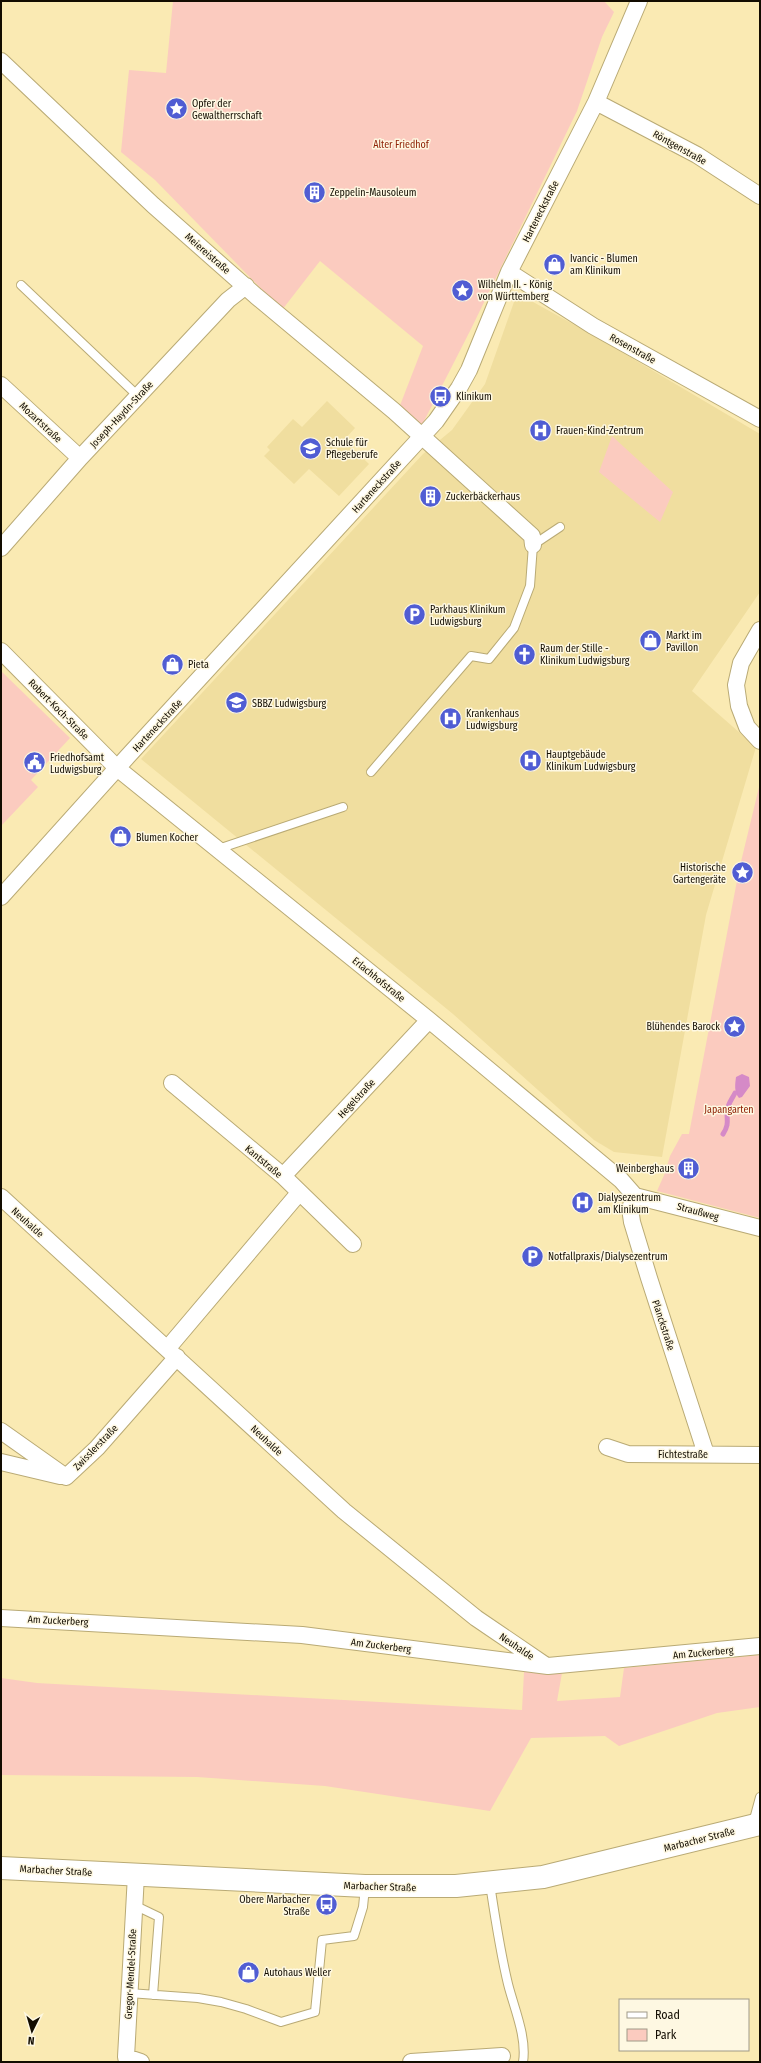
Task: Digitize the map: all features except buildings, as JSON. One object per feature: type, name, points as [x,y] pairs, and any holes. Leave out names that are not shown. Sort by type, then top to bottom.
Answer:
[{"type":"main road","name":"Marbacher Straße","points":[[1,1868],[410,1888],[490,1884],[550,1876],[756,1825]]},
{"type":"street","name":"Harteneckstraße","points":[[1,897],[117,768],[436,421],[459,388],[469,370],[509,272],[596,102],[639,1]]},
{"type":"street","name":"Meiereistraße","points":[[1,62],[153,205],[394,411],[532,536],[533,544]]},
{"type":"street","name":"Röntgenstraße","points":[[596,102],[697,155],[760,196]]},
{"type":"street","name":"Rosenstraße","points":[[509,272],[593,326],[760,419]]},
{"type":"street","name":"Joseph-Haydn-Straße","points":[[1,548],[80,458],[228,300],[246,286]]},
{"type":"street","name":"Mozartstraße","points":[[1,385],[80,458]]},
{"type":"street","points":[[760,630],[740,663],[736,685],[739,706],[747,727],[760,741]]},
{"type":"street","name":"Robert-Koch-Straße","points":[[1,651],[117,768]]},
{"type":"street","name":"Erlachhofstraße","points":[[117,768],[429,1020],[621,1180],[635,1196]]},
{"type":"street","name":"Hegelstraße","points":[[283,1176],[429,1020]]},
{"type":"street","name":"Kantstraße","points":[[172,1083],[283,1176],[353,1244]]},
{"type":"street","points":[[172,1353],[299,1193]]},
{"type":"street","name":"Straußweg","points":[[635,1196],[760,1228]]},
{"type":"street","name":"Planckstraße","points":[[635,1196],[630,1208],[632,1222],[706,1454]]},
{"type":"street","name":"Neuhalde","points":[[1,1197],[344,1511],[476,1618],[548,1666]]},
{"type":"street","name":"Zwisslerstraße","points":[[1,1431],[66,1477],[97,1448],[172,1353]]},
{"type":"street","name":"Fichtestraße","points":[[607,1447],[628,1454],[760,1455]]},
{"type":"street","points":[[1,1462],[66,1477]]},
{"type":"street","name":"Am Zuckerberg","points":[[1,1618],[302,1635],[548,1666],[760,1646]]},
{"type":"street","name":"Gregor-Mendel-Straße","points":[[136,1875],[126,2057],[141,2062]]},
{"type":"street","points":[[411,2062],[504,2059]]},
{"type":"lane","points":[[21,285],[138,396]]},
{"type":"lane","points":[[371,772],[471,656],[489,659],[514,628],[530,586],[533,544],[560,527]]},
{"type":"lane","points":[[218,849],[343,807]]},
{"type":"lane","name":"Marbacher Straße","points":[[756,1825],[760,1797]]},
{"type":"lane","points":[[490,1884],[508,1983],[525,2053],[523,2062]]},
{"type":"lane","points":[[129,1993],[198,1998],[221,2002],[246,2009],[281,2022],[315,2012],[322,1940],[354,1936],[363,1907],[365,1886]]},
{"type":"lane","points":[[134,1905],[159,1917],[154,1995]]},
{"type":"shaded area","name":"Krankenhaus Ludwigsburg","points":[[524,297],[591,334],[760,434],[760,592],[692,691],[756,747],[706,915],[662,1157],[614,1152],[594,1140],[453,1014],[141,759],[423,454],[452,430],[485,384],[514,302]]},
{"type":"shaded area","name":"Schule für Pflegeberufe","points":[[327,401],[355,428],[344,440],[369,464],[339,496],[309,469],[294,484],[264,456],[270,450],[267,447],[293,419],[302,427]]},
{"type":"shaded area","points":[[742,1074],[749,1077],[750,1086],[742,1097],[739,1098],[737,1096],[735,1086],[736,1077]]},
{"type":"green space","name":"Alter Friedhof","points":[[173,1],[604,1],[614,12],[602,37],[577,111],[471,329],[421,427],[399,408],[423,346],[320,261],[282,310],[155,180],[121,152],[129,70],[166,73]]},
{"type":"green space","points":[[612,436],[673,492],[660,522],[599,472]]},
{"type":"green space","points":[[1,671],[70,738],[31,780],[38,787],[1,826]]},
{"type":"green space","name":"Blühendes Barock","points":[[760,783],[760,1218],[657,1191],[665,1173],[670,1156],[682,1134],[689,1134],[739,870]]},
{"type":"green space","points":[[760,1655],[760,1707],[717,1713],[619,1746],[605,1736],[531,1738],[490,1811],[325,1786],[197,1777],[1,1775],[1,1678],[37,1683],[522,1710],[524,1672],[562,1673],[557,1701],[620,1697],[624,1668]]},
{"type":"waterway","points":[[723,1134],[727,1125],[728,1107],[735,1093]]},
{"type":"place","name":"Opfer der Gewaltherrschaft","points":[[177,109]]},
{"type":"place","name":"Zeppelin-Mausoleum","points":[[314,192]]},
{"type":"place","name":"Ivancic - Blumen am Klinikum","points":[[554,264]]},
{"type":"place","name":"Wilhelm II. - König von Württemberg","points":[[463,290]]},
{"type":"place","name":"Klinikum","points":[[440,396]]},
{"type":"place","name":"Frauen-Kind-Zentrum","points":[[540,430]]},
{"type":"place","name":"Schule für Pflegeberufe","points":[[311,448]]},
{"type":"place","name":"Zuckerbäckerhaus","points":[[430,496]]},
{"type":"place","name":"Parkhaus Klinikum Ludwigsburg","points":[[414,615]]},
{"type":"place","name":"Markt im Pavillon","points":[[650,641]]},
{"type":"place","name":"Raum der Stille - Klinikum Ludwigsburg","points":[[524,654]]},
{"type":"place","name":"Pieta","points":[[172,664]]},
{"type":"place","name":"SBBZ Ludwigsburg","points":[[237,703]]},
{"type":"place","name":"Krankenhaus Ludwigsburg","points":[[451,719]]},
{"type":"place","name":"Hauptgebäude Klinikum Ludwigsburg","points":[[530,760]]},
{"type":"place","name":"Friedhofsamt Ludwigsburg","points":[[34,763]]},
{"type":"place","name":"Blumen Kocher","points":[[121,837]]},
{"type":"place","name":"Historische Gartengeräte","points":[[742,873]]},
{"type":"place","name":"Blühendes Barock","points":[[735,1026]]},
{"type":"place","name":"Weinberghaus","points":[[689,1168]]},
{"type":"place","name":"Dialysezentrum am Klinikum","points":[[583,1203]]},
{"type":"place","name":"Notfallpraxis/Dialysezentrum","points":[[533,1256]]},
{"type":"place","name":"Obere Marbacher Straße","points":[[326,1905]]},
{"type":"place","name":"Autohaus Weller","points":[[248,1972]]},
{"type":"park label","name":"Japangarten","points":[[729,1109]]}]
